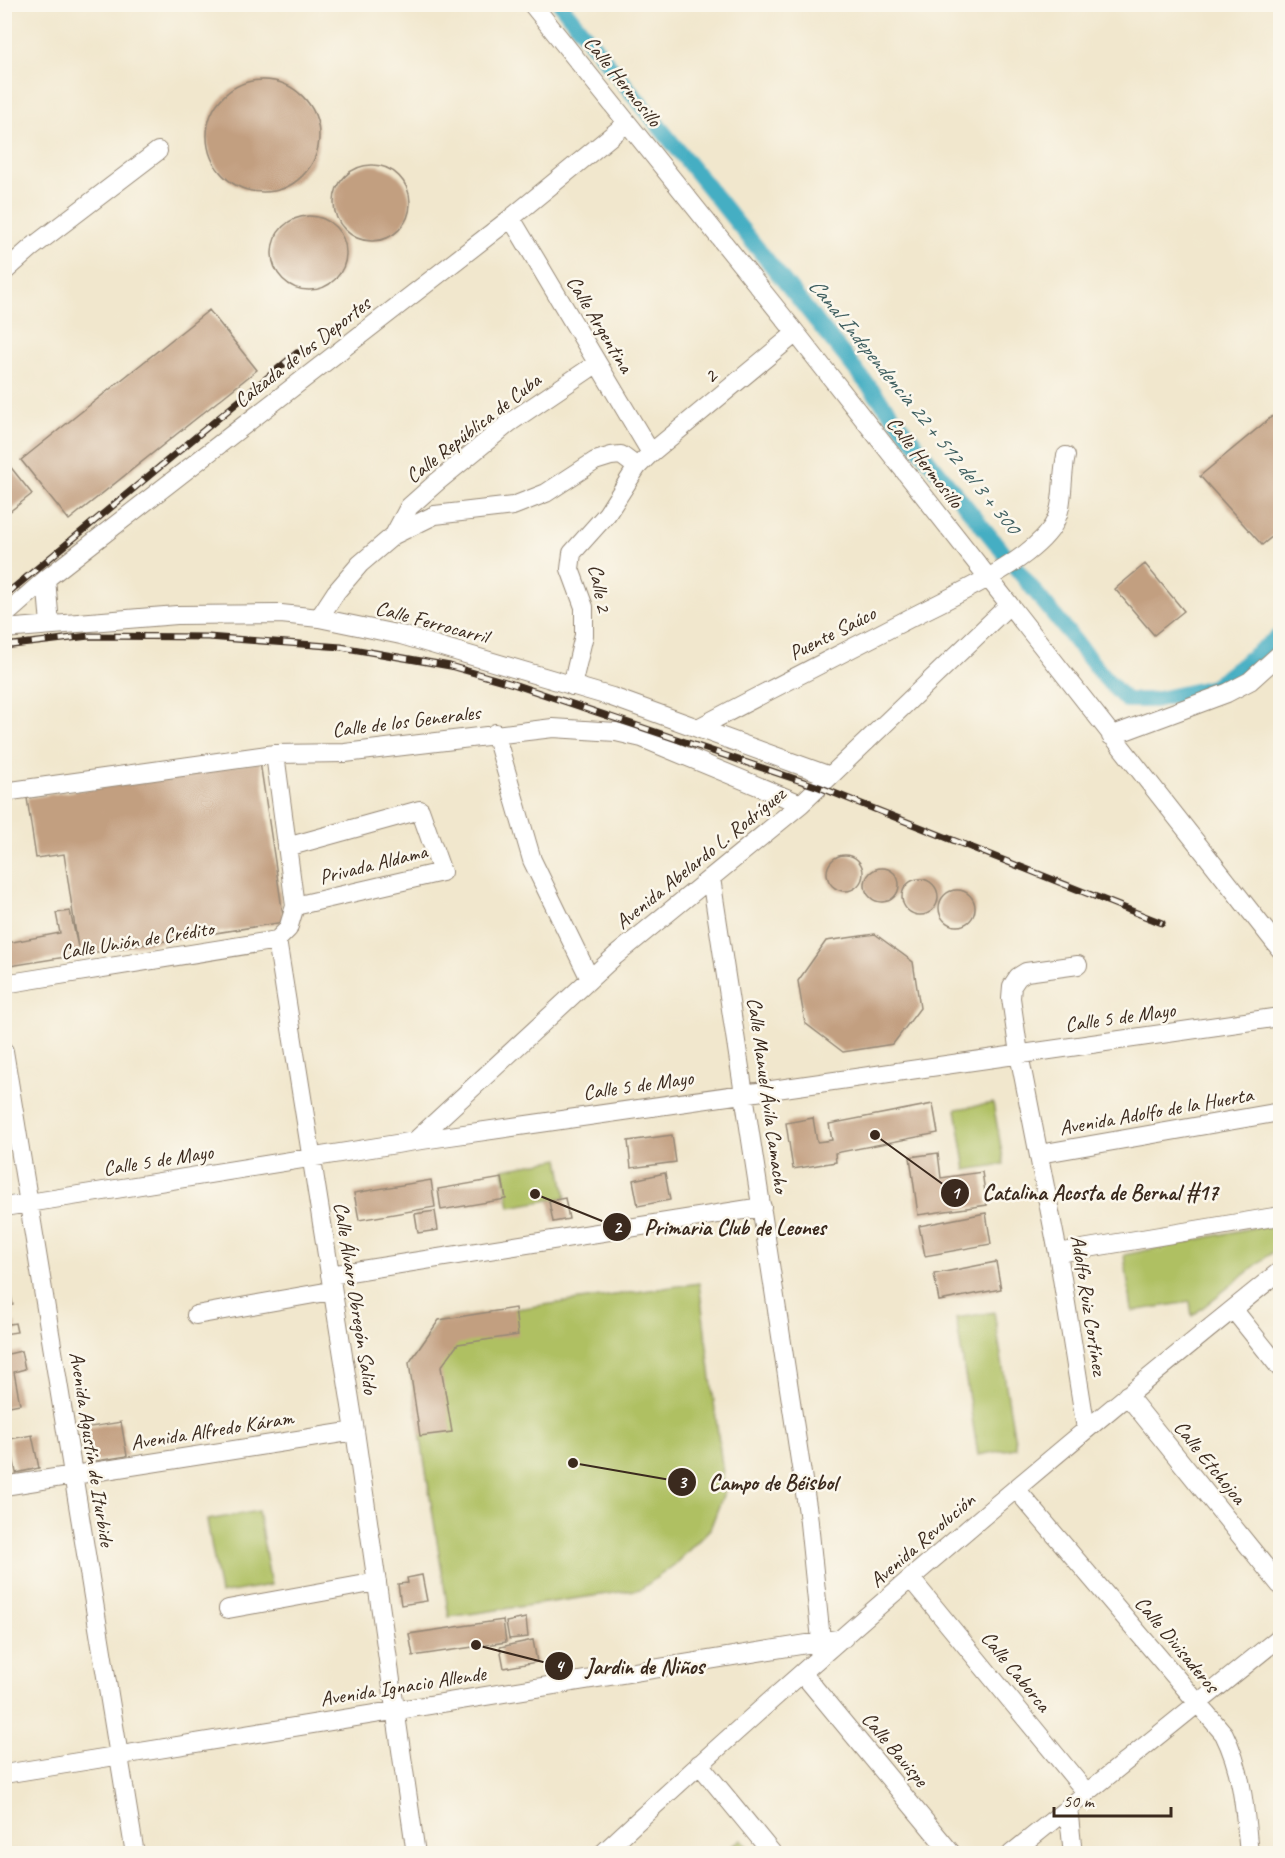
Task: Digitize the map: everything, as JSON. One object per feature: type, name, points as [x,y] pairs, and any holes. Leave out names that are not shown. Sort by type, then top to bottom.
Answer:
[{"type":"street","name":"Calle Hermosillo","points":[[532,4],[796,333],[1281,950]]},
{"type":"street","name":"Calzada de los Deportes","points":[[4,616],[46,579],[511,218],[627,123]]},
{"type":"street","points":[[4,272],[31,248],[158,151]]},
{"type":"street","name":"Calle Argentina","points":[[511,218],[651,453]]},
{"type":"street","name":"2","points":[[651,453],[796,333]]},
{"type":"street","name":"Calle República de Cuba","points":[[319,618],[336,592],[360,564],[394,535],[409,507],[509,423],[596,364]]},
{"type":"street","name":"Calle 2","points":[[572,686],[584,635],[584,607],[570,569],[572,553],[607,514],[637,467],[651,453]]},
{"type":"street","points":[[394,535],[435,515],[513,506],[546,493],[595,461],[611,456],[621,455],[637,467]]},
{"type":"street","name":"Puente Saúco","points":[[698,728],[988,578],[1037,544],[1051,529],[1060,512],[1062,471],[1066,456]]},
{"type":"street","points":[[46,579],[50,624]]},
{"type":"street","name":"Avenida Abelardo L. Rodríguez","points":[[415,1141],[590,979],[801,804],[1009,605]]},
{"type":"street","name":"Calle Ferrocarril","points":[[4,629],[177,615],[281,614],[319,618],[401,635],[572,686],[698,728],[830,776]]},
{"type":"street","points":[[1111,736],[1227,693],[1250,681],[1281,654]]},
{"type":"street","name":"Calle de los Generales","points":[[4,792],[275,754],[345,753],[495,733],[553,728],[616,732],[642,738],[801,804]]},
{"type":"street","points":[[495,733],[532,860],[590,979]]},
{"type":"street","points":[[275,754],[295,906],[288,929],[277,940]]},
{"type":"street","name":"Privada Aldama","points":[[287,848],[420,810],[442,872],[295,906]]},
{"type":"street","name":"Calle Manuel Ávila Camacho","points":[[711,878],[746,1092],[808,1514],[821,1640]]},
{"type":"street","name":"Calle Unión de Crédito","points":[[4,984],[277,940]]},
{"type":"street","name":"Calle Álvaro Obregón Salido","points":[[277,940],[355,1431],[416,1854]]},
{"type":"street","name":"Adolfo Ruiz Cortínez","points":[[1078,965],[1026,972],[1018,977],[1012,986],[1011,998],[1019,1054],[1058,1253],[1086,1429]]},
{"type":"street","name":"Calle 5 de Mayo","points":[[4,1207],[415,1141],[1281,1017]]},
{"type":"street","name":"Avenida Agustín de Iturbide","points":[[4,1051],[135,1854]]},
{"type":"street","name":"Avenida Adolfo de la Huerta","points":[[1040,1154],[1281,1112]]},
{"type":"street","points":[[196,1315],[331,1283],[762,1208]]},
{"type":"street","points":[[1058,1253],[1281,1215]]},
{"type":"street","name":"Avenida Revolución","points":[[602,1854],[699,1764],[911,1579],[1086,1429],[1281,1271]]},
{"type":"street","points":[[1233,1309],[1281,1368]]},
{"type":"street","name":"Calle Etchojoa","points":[[1128,1395],[1281,1585]]},
{"type":"street","name":"Avenida Alfredo Káram","points":[[4,1486],[355,1431]]},
{"type":"street","name":"Calle Divisaderos","points":[[1016,1489],[1224,1734],[1234,1754],[1242,1781],[1250,1854]]},
{"type":"street","name":"Calle Caborca","points":[[911,1579],[1086,1792]]},
{"type":"street","points":[[228,1609],[377,1582]]},
{"type":"street","points":[[1011,1854],[1281,1637]]},
{"type":"street","name":"Avenida Ignacio Allende","points":[[4,1774],[844,1638]]},
{"type":"street","name":"Calle Bavispe","points":[[803,1674],[952,1854]]},
{"type":"street","points":[[699,1764],[773,1854]]},
{"type":"street","points":[[1068,1808],[1073,1854]]},
{"type":"green space","points":[[993,1103],[1004,1164],[966,1170],[956,1109]]},
{"type":"green space","points":[[559,1159],[566,1197],[510,1207],[503,1169]]},
{"type":"green space","points":[[1280,1222],[1280,1246],[1192,1316],[1190,1302],[1132,1311],[1124,1255]]},
{"type":"green space","points":[[699,1283],[725,1490],[710,1529],[674,1565],[641,1589],[449,1617],[409,1363],[439,1320]]},
{"type":"green space","points":[[994,1312],[1016,1448],[978,1455],[956,1318]]},
{"type":"green space","points":[[258,1511],[271,1585],[220,1594],[207,1520]]},
{"type":"green space","points":[[741,1839],[753,1853],[723,1853]]},
{"type":"building","points":[[263,80],[284,84],[303,96],[315,115],[319,136],[315,157],[303,176],[284,188],[263,192],[242,188],[223,176],[211,157],[207,136],[211,115],[223,96],[242,84]]},
{"type":"building","points":[[372,165],[386,168],[399,176],[407,189],[410,203],[407,217],[399,230],[386,238],[372,241],[358,238],[345,230],[337,217],[334,203],[337,189],[345,176],[358,168]]},
{"type":"building","points":[[302,216],[316,216],[330,222],[340,232],[346,246],[344,267],[330,284],[316,290],[302,290],[288,284],[278,274],[272,260],[272,246],[278,232],[288,222]]},
{"type":"building","points":[[209,310],[257,370],[69,520],[21,460]]},
{"type":"building","points":[[1280,410],[1280,530],[1262,545],[1200,476]]},
{"type":"building","points":[[9,465],[32,494],[4,516],[4,469]]},
{"type":"building","points":[[1145,564],[1184,611],[1154,635],[1115,589]]},
{"type":"building","points":[[260,762],[284,922],[10,966],[7,943],[60,933],[56,913],[70,911],[78,947],[64,854],[36,858],[27,798]]},
{"type":"building","points":[[845,855],[858,860],[863,873],[858,886],[845,891],[832,886],[827,873],[832,860]]},
{"type":"building","points":[[882,868],[894,873],[899,885],[894,897],[882,902],[870,897],[865,885],[870,873]]},
{"type":"building","points":[[920,879],[932,885],[938,897],[932,909],[920,915],[908,909],[902,897],[908,885]]},
{"type":"building","points":[[957,890],[970,895],[975,908],[970,921],[957,926],[944,921],[939,908],[944,895]]},
{"type":"building","points":[[875,934],[913,962],[920,1008],[893,1044],[843,1052],[805,1023],[798,981],[826,941]]},
{"type":"building","points":[[933,1104],[938,1133],[835,1153],[836,1162],[793,1169],[786,1123],[813,1118],[817,1142],[832,1140],[829,1124]]},
{"type":"building","points":[[672,1135],[676,1162],[631,1168],[628,1141]]},
{"type":"building","points":[[938,1153],[941,1178],[982,1172],[987,1205],[918,1215],[910,1157]]},
{"type":"building","points":[[665,1173],[670,1200],[638,1206],[633,1180]]},
{"type":"building","points":[[502,1178],[506,1199],[441,1210],[438,1189]]},
{"type":"building","points":[[431,1180],[435,1207],[359,1220],[354,1193]]},
{"type":"building","points":[[565,1198],[569,1219],[553,1222],[549,1201]]},
{"type":"building","points":[[435,1211],[438,1230],[418,1233],[415,1214]]},
{"type":"building","points":[[986,1213],[991,1244],[925,1256],[919,1226]]},
{"type":"building","points":[[996,1262],[1001,1289],[939,1301],[934,1274]]},
{"type":"building","points":[[7,1279],[13,1305],[4,1307],[4,1280]]},
{"type":"building","points":[[515,1308],[518,1335],[458,1344],[441,1367],[452,1432],[420,1436],[409,1363],[439,1320]]},
{"type":"building","points":[[15,1323],[17,1332],[4,1334],[4,1325]]},
{"type":"building","points":[[21,1351],[25,1369],[14,1372],[20,1404],[4,1407],[4,1355]]},
{"type":"building","points":[[121,1422],[127,1456],[90,1462],[84,1428]]},
{"type":"building","points":[[32,1435],[39,1468],[16,1473],[10,1439]]},
{"type":"building","points":[[422,1575],[427,1601],[401,1605],[398,1584],[408,1583],[407,1578]]},
{"type":"building","points":[[526,1618],[528,1637],[509,1639],[506,1622]]},
{"type":"building","points":[[503,1620],[506,1642],[413,1656],[409,1634]]},
{"type":"building","points":[[533,1640],[537,1662],[504,1668],[500,1647]]},
{"type":"waterway","name":"Canal Independencia 22 + 512 del 3 + 300","points":[[560,4],[1104,677],[1126,700],[1154,700],[1213,687],[1280,635]]},
{"type":"railway","points":[[4,596],[297,353]]},
{"type":"railway","points":[[4,646],[89,636],[208,637],[341,647],[450,666],[513,684],[819,787],[1162,923]]},
{"type":"place","name":"Catalina Acosta de Bernal #17","points":[[875,1135]]},
{"type":"place","name":"Primaria Club de Leones","points":[[535,1194]]},
{"type":"place","name":"Campo de Béisbol","points":[[573,1463]]},
{"type":"place","name":"Jardin de Niños","points":[[476,1645]]}]
